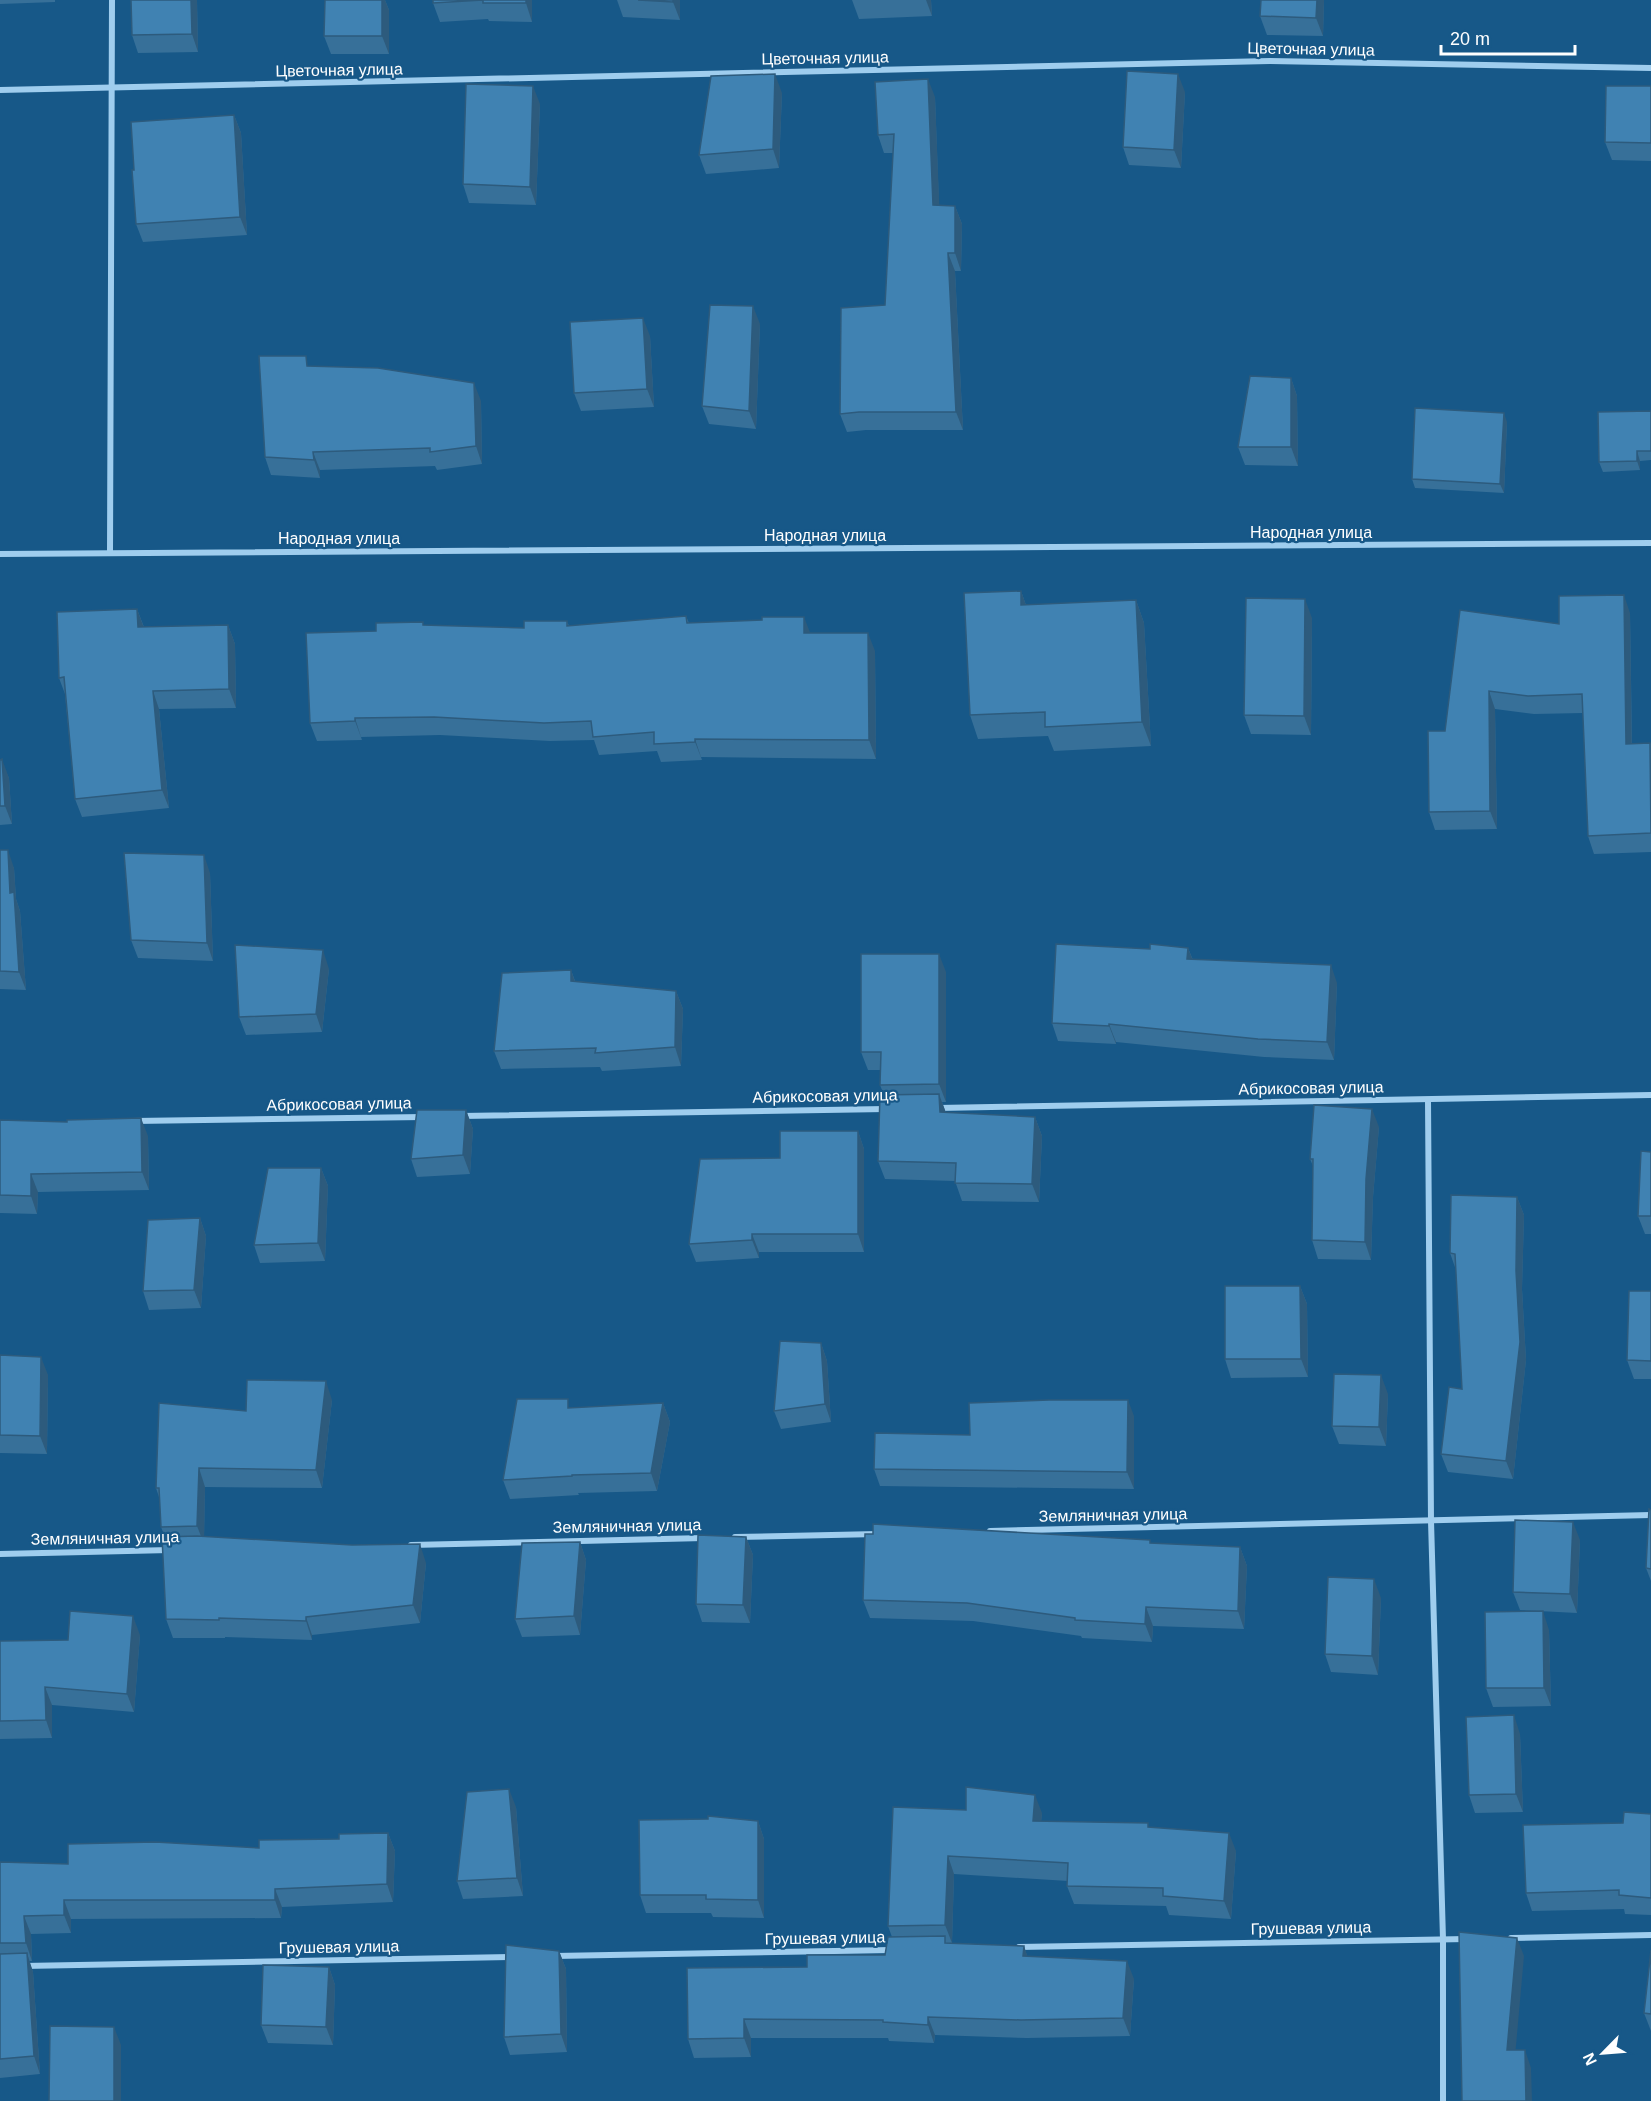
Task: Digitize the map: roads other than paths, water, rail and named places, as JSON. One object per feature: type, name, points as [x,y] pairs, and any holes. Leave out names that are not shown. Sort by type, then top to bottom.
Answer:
[{"type":"street","points":[[110,553],[112,0]]},
{"type":"street","name":"Цветочная улица","points":[[0,90],[1270,61],[1651,68]]},
{"type":"street","name":"Народная улица","points":[[0,554],[1651,543]]},
{"type":"street","name":"Абрикосовая улица","points":[[936,1108],[1651,1095]]},
{"type":"street","points":[[1428,1100],[1431,1521],[1443,1939],[1443,2101]]},
{"type":"street","name":"Абрикосовая улица","points":[[456,1116],[900,1109]]},
{"type":"street","name":"Абрикосовая улица","points":[[132,1121],[432,1116]]},
{"type":"street","name":"Земляничная улица","points":[[978,1532],[1651,1515]]},
{"type":"street","points":[[727,1538],[882,1534]]},
{"type":"street","name":"Земляничная улица","points":[[405,1545],[716,1538]]},
{"type":"street","name":"Земляничная улица","points":[[0,1554],[179,1550]]},
{"type":"street","points":[[1501,1938],[1651,1935]]},
{"type":"street","name":"Грушевая улица","points":[[1014,1947],[1478,1939]]},
{"type":"street","name":"Грушевая улица","points":[[549,1956],[894,1950]]},
{"type":"street","name":"Грушевая улица","points":[[12,1967],[525,1957]]}]
